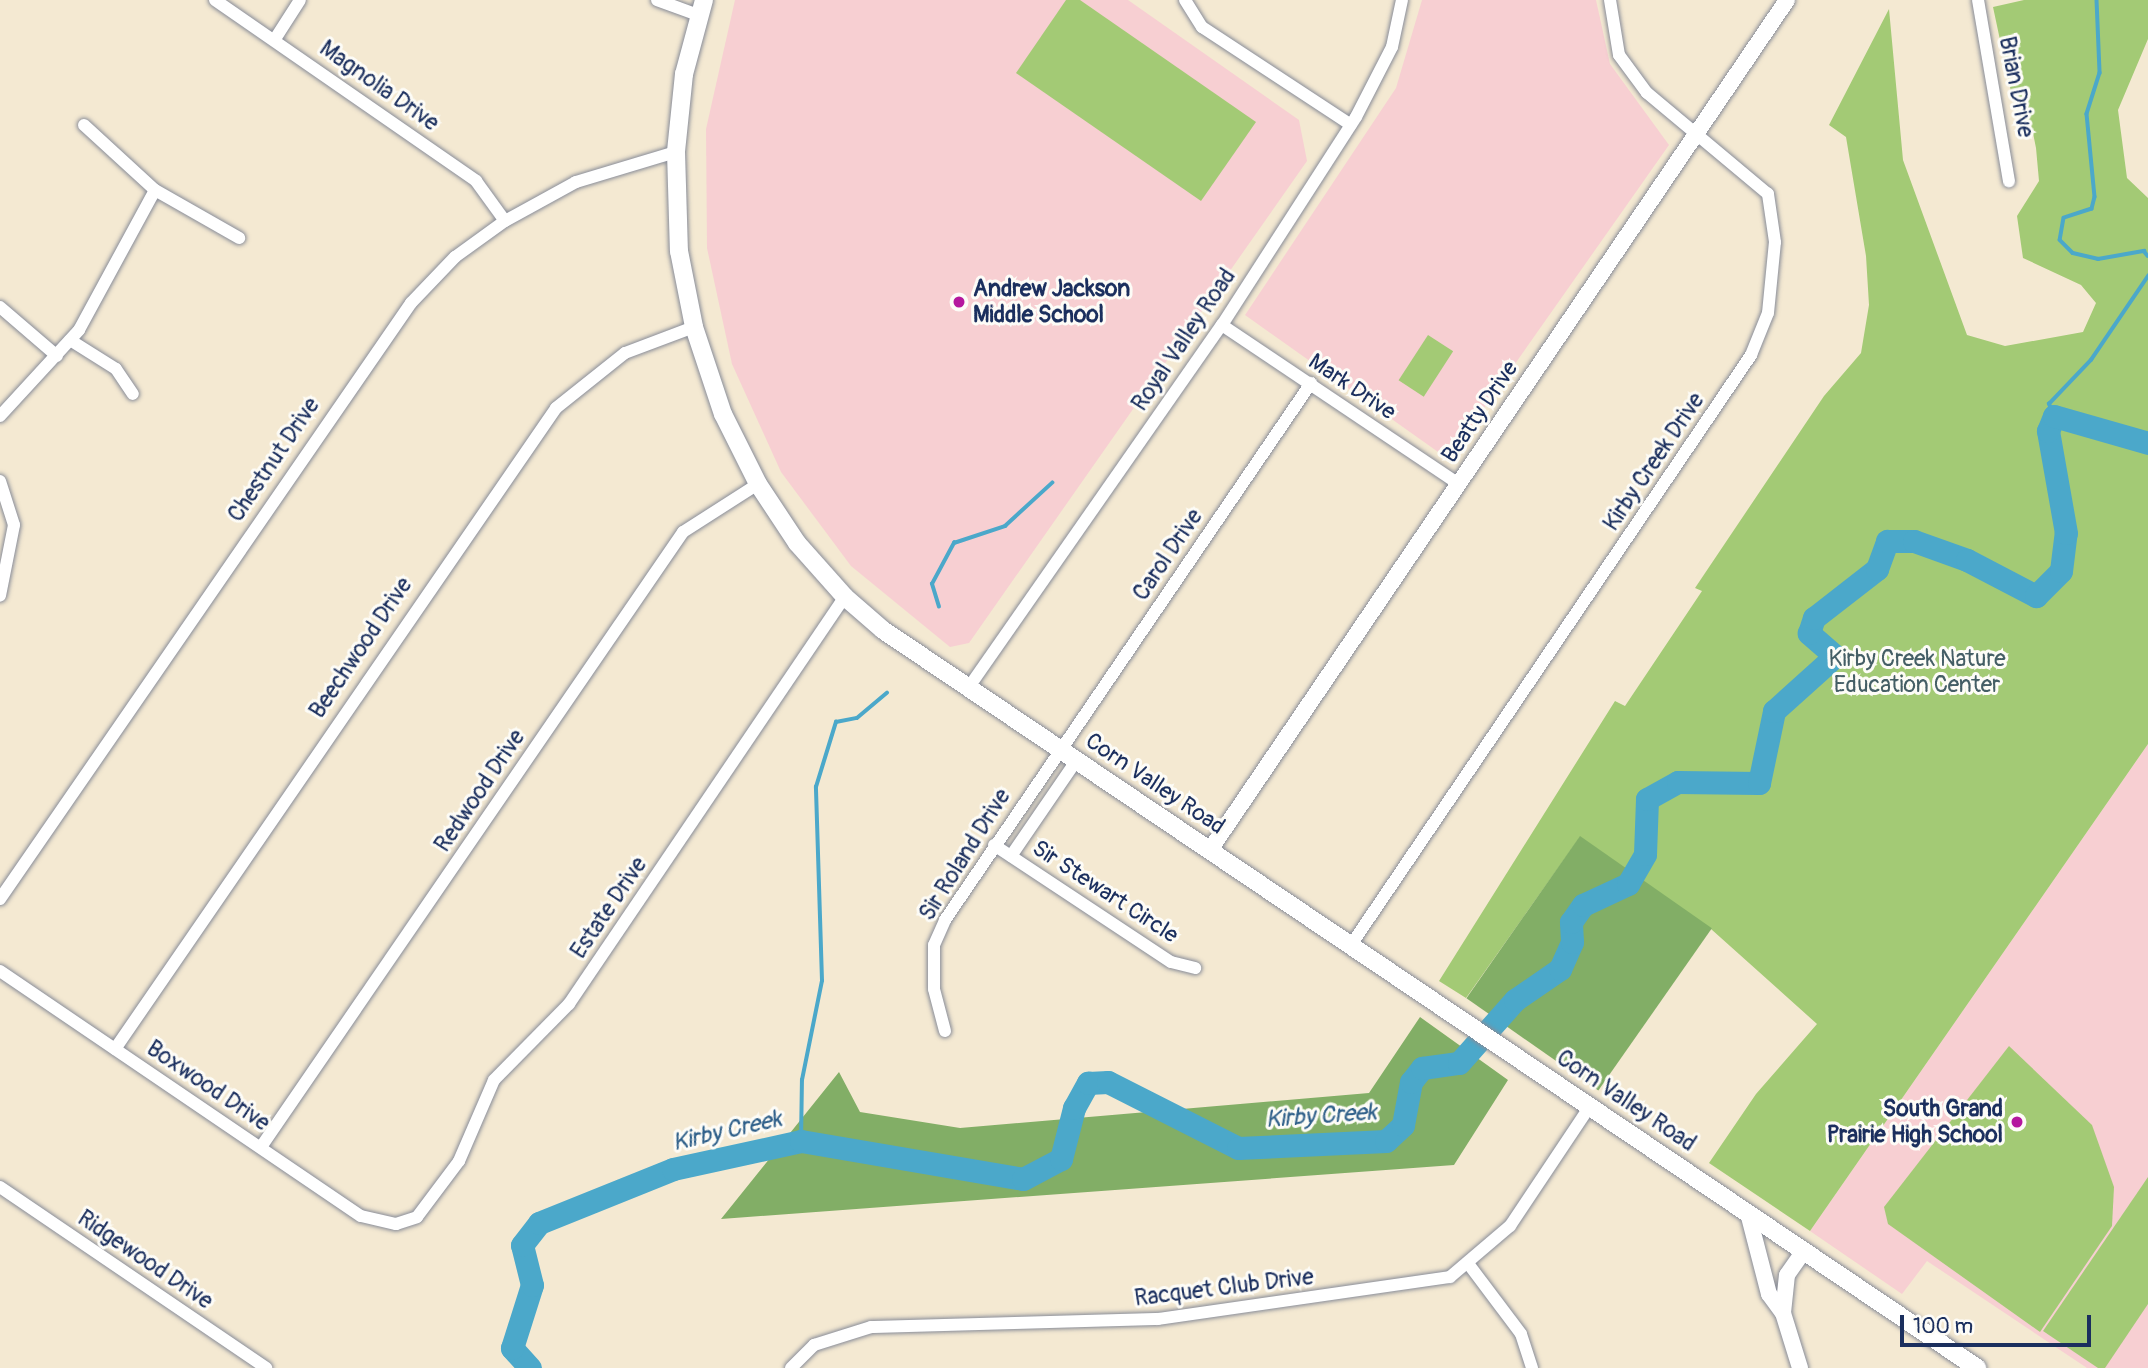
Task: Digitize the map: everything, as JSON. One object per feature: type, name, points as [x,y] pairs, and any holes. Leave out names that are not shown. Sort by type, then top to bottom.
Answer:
[{"type":"main road","name":"Corn Valley Road","points":[[701,8],[676,152],[680,251],[694,327],[723,414],[758,484],[797,543],[845,597],[1059,750],[1977,1368]]},
{"type":"street","name":"Magnolia Drive","points":[[215,0],[275,38],[476,181],[505,221]]},
{"type":"street","points":[[275,38],[300,0]]},
{"type":"street","points":[[657,0],[701,8]]},
{"type":"street","name":"Royal Valley Road","points":[[969,687],[1222,325],[1351,125],[1392,47],[1402,0]]},
{"type":"street","name":"Kirby Creek Drive","points":[[1351,945],[1757,344],[1775,278],[1768,194],[1694,137],[1647,93],[1619,55],[1610,0]]},
{"type":"street","name":"Beatty Drive","points":[[1210,850],[1787,0]]},
{"type":"street","name":"Brian Drive","points":[[1978,0],[2009,181]]},
{"type":"street","points":[[1184,2],[1202,27],[1351,125]]},
{"type":"street","points":[[84,125],[155,190],[239,238]]},
{"type":"street","name":"Chestnut Drive","points":[[0,899],[380,341],[455,257],[505,221],[576,182],[676,152]]},
{"type":"street","points":[[0,416],[70,340],[155,190]]},
{"type":"street","points":[[0,307],[57,356]]},
{"type":"street","name":"Mark Drive","points":[[1222,325],[1459,484]]},
{"type":"street","name":"Beechwood Drive","points":[[115,1049],[547,419],[625,353],[694,327]]},
{"type":"street","points":[[70,340],[116,369],[133,394]]},
{"type":"street","name":"Carol Drive","points":[[1059,750],[1311,383]]},
{"type":"street","points":[[0,481],[14,525],[0,596]]},
{"type":"street","name":"Redwood Drive","points":[[261,1147],[683,532],[758,484]]},
{"type":"street","name":"Estate Drive","points":[[396,1224],[434,1201],[459,1161],[494,1080],[569,1004],[845,597]]},
{"type":"street","name":"Sir Roland Drive","points":[[945,1031],[934,989],[934,945],[994,845],[1059,750]]},
{"type":"street","name":"Sir Roland Drive","points":[[1011,856],[1076,761]]},
{"type":"street","name":"Sir Stewart Circle","points":[[994,845],[1171,962],[1195,968]]},
{"type":"street","name":"Boxwood Drive","points":[[0,971],[361,1216],[396,1224]]},
{"type":"street","name":"Racquet Club Drive","points":[[791,1368],[814,1345],[871,1326],[1157,1319],[1411,1286],[1470,1266],[1510,1226],[1590,1106]]},
{"type":"street","name":"Ridgewood Drive","points":[[0,1187],[266,1368]]},
{"type":"street","points":[[1748,1213],[1769,1294],[1783,1313],[1800,1368]]},
{"type":"street","points":[[1783,1313],[1787,1275],[1804,1251]]},
{"type":"street","points":[[1470,1266],[1521,1334],[1532,1368]]},
{"type":"shaded area","name":"Andrew Jackson Middle School","points":[[735,0],[1128,0],[1299,120],[1307,161],[969,643],[950,647],[851,566],[781,472],[732,364],[707,248],[706,129]]},
{"type":"shaded area","points":[[1422,0],[1596,0],[1610,64],[1669,145],[1448,459],[1245,315],[1396,88]]},
{"type":"shaded area","name":"South Grand Prairie High School","points":[[2148,744],[2148,1368],[2087,1368],[1927,1261],[1902,1294],[1810,1231]]},
{"type":"green space","points":[[1066,0],[1080,0],[1256,122],[1201,201],[1016,73]]},
{"type":"green space","name":"Kirby Creek Nature Education Center","points":[[2024,0],[2148,0],[2148,39],[2118,110],[2127,178],[2148,198],[2148,744],[1810,1231],[1709,1163],[1756,1094],[1817,1024],[1711,929],[1580,837],[1466,998],[1439,981],[1615,701],[1625,706],[1702,591],[1695,588],[1824,396],[1861,353],[1869,305],[1866,256],[1846,137],[1829,125],[1889,9],[1903,160],[1967,335],[2005,346],[2083,332],[2096,303],[2081,285],[2023,258],[2017,216],[2039,181],[2036,148],[2033,133],[2020,134],[1993,7]]},
{"type":"green space","points":[[1428,335],[1453,351],[1424,397],[1399,380]]},
{"type":"green space","points":[[1580,836],[1712,928],[1598,1091],[1466,998]]},
{"type":"green space","points":[[1420,1017],[1508,1080],[1454,1165],[721,1219],[839,1072],[860,1112],[960,1128],[1369,1093]]},
{"type":"green space","points":[[2009,1046],[2092,1125],[2114,1187],[2112,1226],[2040,1332],[1888,1224],[1884,1207]]},
{"type":"green space","points":[[2148,1177],[2148,1304],[2105,1368],[2098,1368],[2043,1331]]},
{"type":"waterway","points":[[2097,0],[2100,73],[2087,114],[2095,197],[2092,209],[2064,218],[2060,240],[2073,253],[2098,259],[2144,251],[2148,256]]},
{"type":"waterway","points":[[2054,416],[2049,404],[2091,360],[2148,276]]},
{"type":"waterway","name":"Kirby Creek","points":[[530,1368],[512,1348],[532,1285],[522,1245],[539,1223],[673,1169],[801,1141],[1023,1179],[1061,1159],[1074,1108],[1088,1083],[1108,1082],[1238,1148],[1386,1141],[1403,1125],[1411,1082],[1422,1068],[1459,1063],[1515,1000],[1560,969],[1572,942],[1571,922],[1583,905],[1628,884],[1645,854],[1647,799],[1678,782],[1759,783],[1774,711],[1835,656],[1809,633],[1814,618],[1877,569],[1887,541],[1914,541],[1967,560],[2036,596],[2061,571],[2066,533],[2048,431],[2054,416],[2148,443]]},
{"type":"waterway","points":[[939,607],[932,584],[954,543],[1005,526],[1052,483]]},
{"type":"waterway","points":[[801,1141],[802,1080],[822,981],[816,787],[836,722],[857,718],[887,693]]},
{"type":"place","name":"Andrew Jackson Middle School","points":[[959,302]]},
{"type":"place","name":"South Grand Prairie High School","points":[[2017,1122]]}]
